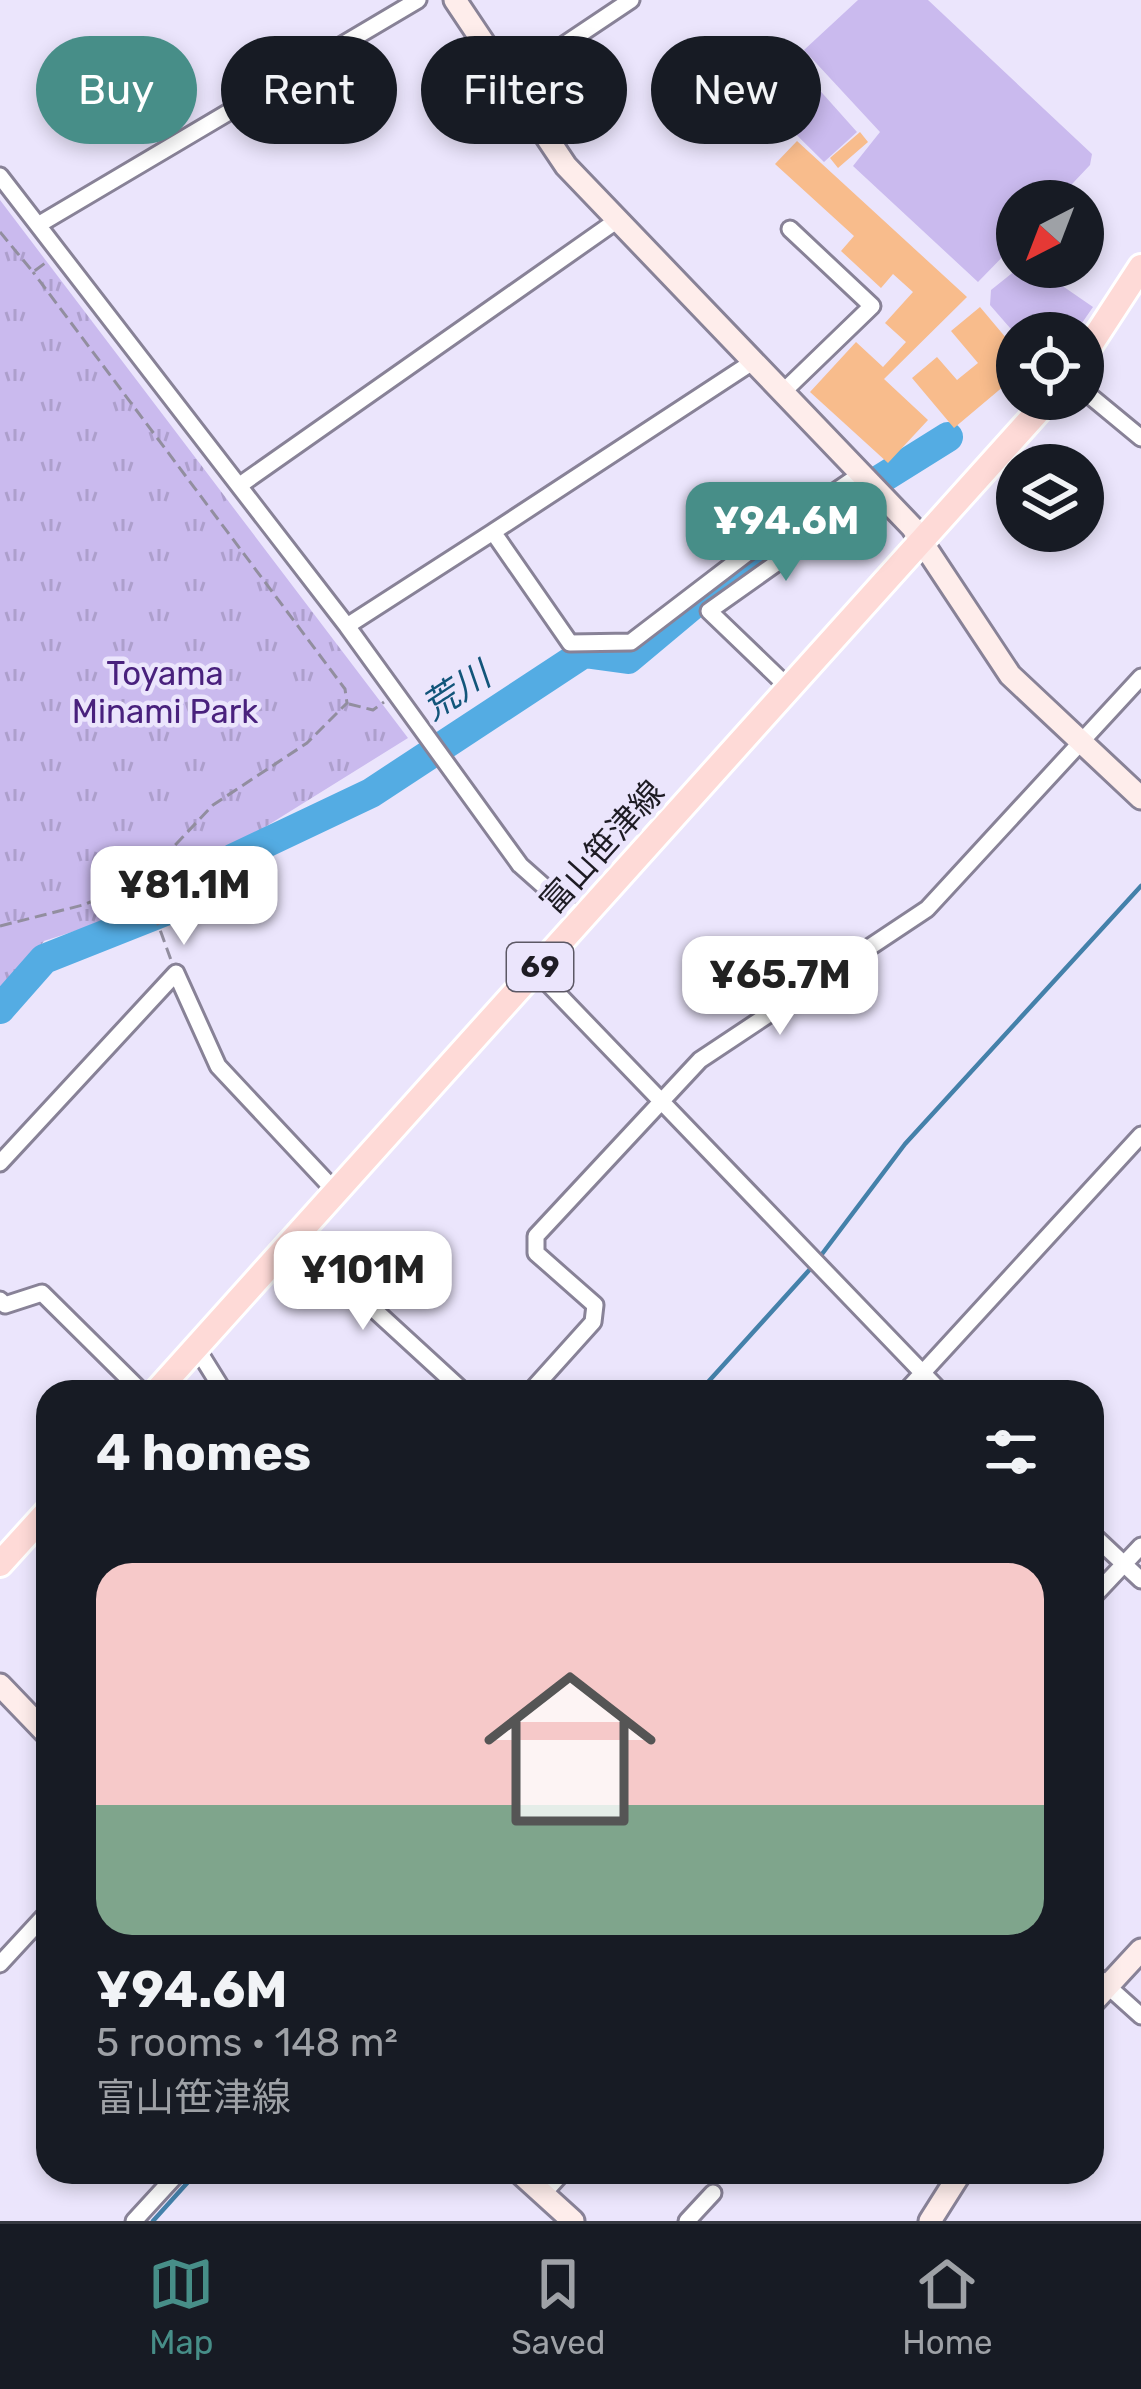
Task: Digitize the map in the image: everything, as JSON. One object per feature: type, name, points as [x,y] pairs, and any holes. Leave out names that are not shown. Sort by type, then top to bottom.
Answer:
[{"type":"main road","points":[[1104,324],[1141,267]]},
{"type":"main road","name":"富山笹津線","points":[[167,1380],[1030,420]]},
{"type":"main road","points":[[0,1564],[36,1524]]},
{"type":"street","points":[[38,225],[418,0]]},
{"type":"street","points":[[455,0],[479,36]]},
{"type":"street","points":[[577,36],[631,0]]},
{"type":"street","points":[[552,144],[616,220],[923,542],[990,653],[1141,798]]},
{"type":"street","points":[[0,176],[347,626],[520,866],[582,920]]},
{"type":"street","points":[[240,485],[616,220]]},
{"type":"street","points":[[784,392],[872,307],[790,229]]},
{"type":"street","points":[[347,626],[754,361]]},
{"type":"street","points":[[1104,407],[1141,438]]},
{"type":"street","points":[[494,532],[569,643],[632,642],[763,541],[861,474]]},
{"type":"street","points":[[788,687],[709,610],[878,491]]},
{"type":"street","points":[[541,1380],[593,1322],[595,1305],[536,1253],[536,1236],[700,1060],[927,909],[1141,677]]},
{"type":"street","points":[[536,970],[929,1380]]},
{"type":"street","points":[[0,1163],[176,973],[218,1066],[336,1192]]},
{"type":"street","points":[[916,1380],[1141,1136]]},
{"type":"street","points":[[295,1237],[451,1380]]},
{"type":"street","points":[[0,1300],[5,1305],[41,1293],[130,1380]]},
{"type":"street","points":[[196,1348],[216,1380]]},
{"type":"street","points":[[1104,1545],[1141,1580]]},
{"type":"street","points":[[1104,1585],[1141,1546]]},
{"type":"street","points":[[0,1685],[36,1723]]},
{"type":"street","points":[[0,1964],[36,1925]]},
{"type":"street","points":[[1104,1981],[1141,1950]]},
{"type":"street","points":[[1104,1992],[1141,2016]]},
{"type":"street","points":[[134,2221],[168,2184]]},
{"type":"street","points":[[532,2184],[573,2221]]},
{"type":"street","points":[[543,2194],[552,2184]]},
{"type":"street","points":[[930,2221],[953,2184]]},
{"type":"street","points":[[687,2221],[713,2193]]},
{"type":"path","points":[[0,232],[344,689],[347,704]]},
{"type":"path","points":[[33,272],[59,253]]},
{"type":"path","points":[[347,704],[373,710],[396,693]]},
{"type":"path","points":[[0,926],[83,905],[142,880],[213,805],[308,743],[347,704]]},
{"type":"path","points":[[142,880],[176,973]]},
{"type":"green space","points":[[858,0],[928,0],[1092,154],[1090,165],[1076,180],[996,180],[996,264],[978,282],[853,166],[880,132],[821,68],[819,36]]},
{"type":"green space","points":[[821,92],[857,132],[824,162],[806,144],[821,144]]},
{"type":"green space","name":"Toyama Minami Park","points":[[0,200],[408,738],[257,832],[167,901],[44,941],[0,1000]]},
{"type":"green space","points":[[996,286],[1065,288],[1093,307],[1090,312],[996,312],[990,305]]},
{"type":"building","points":[[860,132],[868,142],[838,168],[830,158]]},
{"type":"building","points":[[794,144],[800,144],[967,297],[884,379],[928,420],[888,463],[810,392],[856,342],[883,367],[906,342],[885,323],[913,292],[893,274],[881,288],[841,251],[854,236],[775,164]]},
{"type":"building","points":[[980,307],[996,326],[996,393],[954,428],[912,378],[937,357],[957,380],[978,363],[951,331]]},
{"type":"waterway","name":"荒川","points":[[0,1009],[44,959],[170,909],[234,858],[371,793],[584,653],[628,659],[732,572],[948,437]]},
{"type":"waterway","points":[[819,1258],[905,1144],[1141,886]]},
{"type":"waterway","points":[[710,1380],[812,1267]]},
{"type":"waterway","points":[[153,2221],[186,2184]]}]
